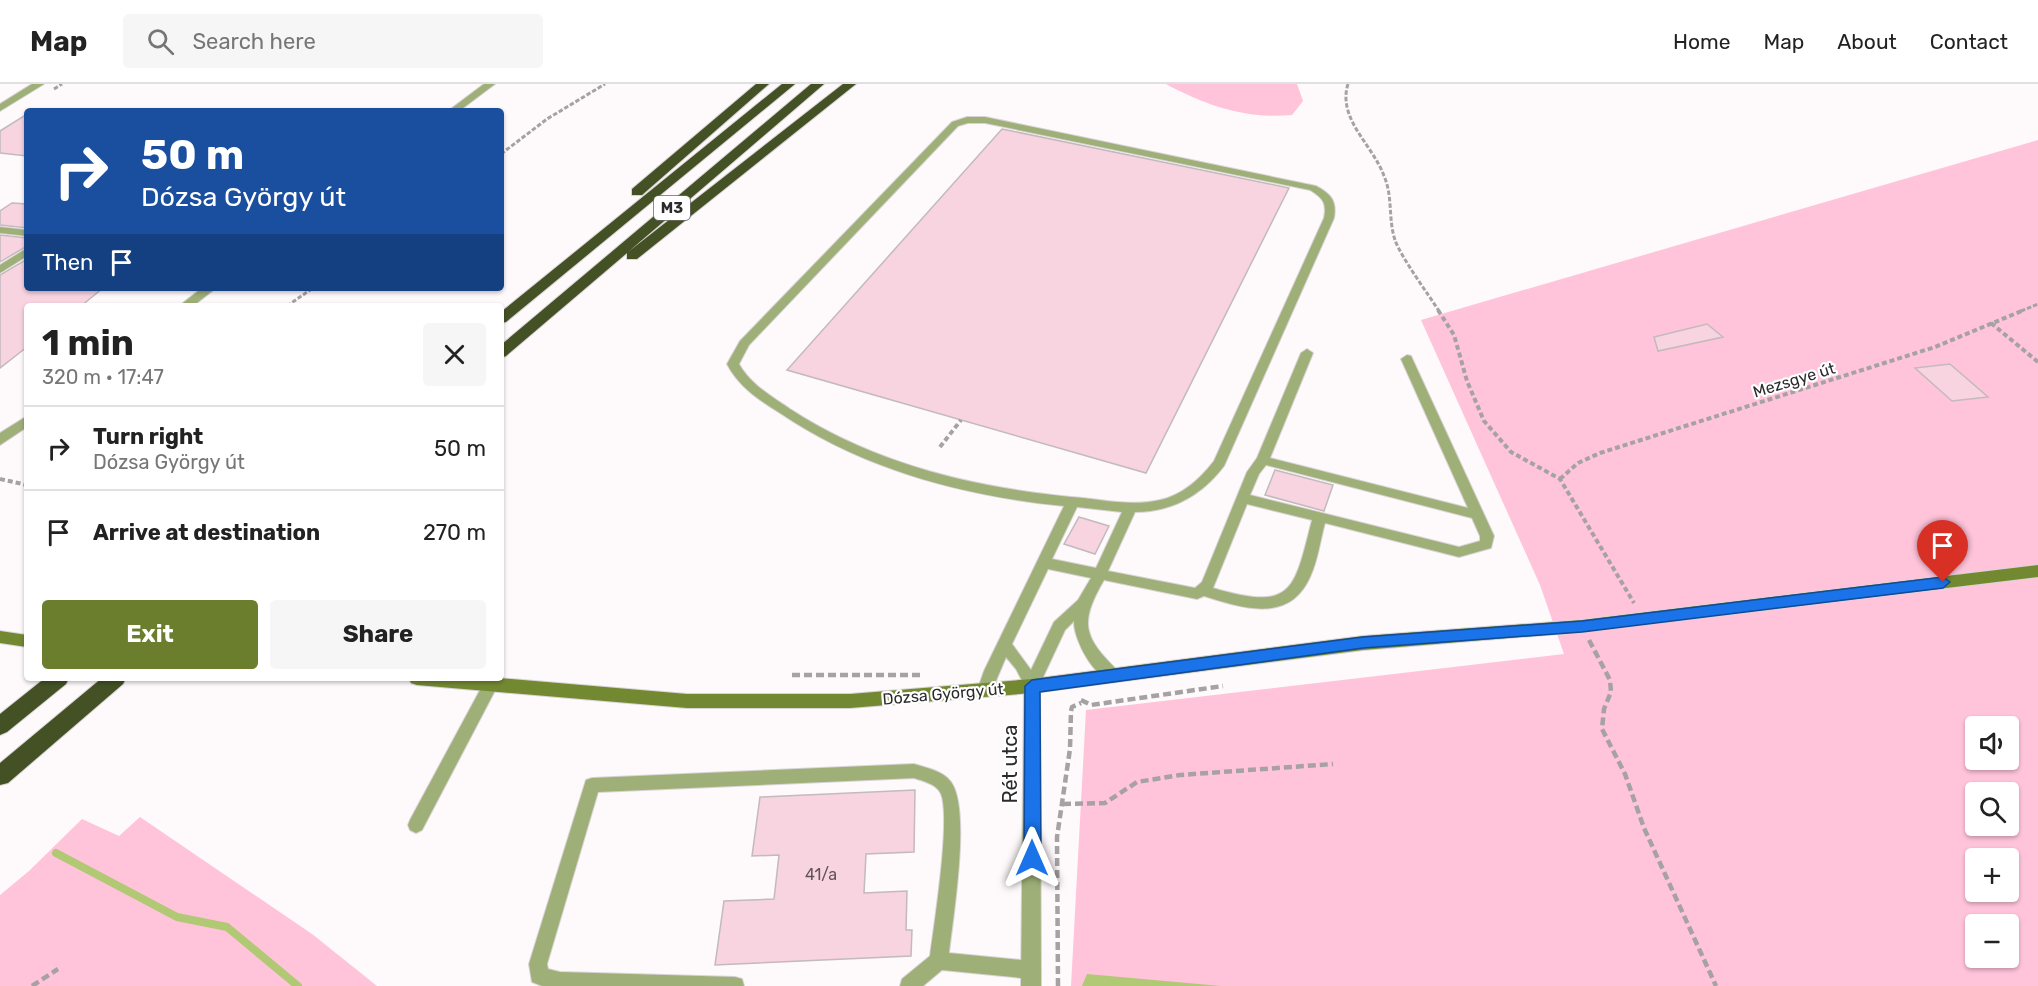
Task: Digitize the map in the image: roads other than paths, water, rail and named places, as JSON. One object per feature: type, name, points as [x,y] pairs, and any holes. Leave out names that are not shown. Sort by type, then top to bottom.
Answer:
[{"type":"highway","points":[[528,297],[583,238],[763,84]]},
{"type":"highway","name":"M3","points":[[504,317],[789,84]]},
{"type":"highway","name":"M3","points":[[504,350],[818,84]]},
{"type":"highway","points":[[526,332],[657,237],[850,84]]},
{"type":"highway","points":[[0,726],[55,681]]},
{"type":"highway","points":[[0,776],[112,681]]},
{"type":"main road","name":"Dózsa György út","points":[[461,681],[687,701],[850,701],[1032,686],[1363,642],[1582,626],[2038,571]]},
{"type":"main road","points":[[0,638],[24,641]]},
{"type":"street","points":[[0,108],[39,84]]},
{"type":"street","points":[[457,108],[490,84]]},
{"type":"street","points":[[189,303],[206,291]]},
{"type":"street","points":[[0,440],[24,422]]},
{"type":"street","name":"Rét utca","points":[[1032,686],[1032,978]]},
{"type":"lane","points":[[967,120],[985,120],[1313,188],[1325,195],[1331,206],[1324,229],[1220,463],[1206,482],[1186,496],[1153,506],[1131,507],[1072,503],[973,488],[902,467],[835,443],[795,420],[740,379],[733,364],[744,343],[955,124],[967,120]]},
{"type":"lane","points":[[0,230],[24,233]]},
{"type":"lane","points":[[0,270],[24,253]]},
{"type":"lane","points":[[1045,563],[1099,576],[1197,594],[1202,590],[1208,585],[1253,472],[1263,460],[1307,353]]},
{"type":"lane","points":[[1242,498],[1459,552],[1486,544],[1487,536],[1407,359]]},
{"type":"lane","points":[[1263,460],[1478,515]]},
{"type":"lane","points":[[985,691],[992,671],[1072,503]]},
{"type":"lane","points":[[1032,686],[1059,626],[1083,604],[1099,576],[1131,507]]},
{"type":"lane","points":[[1202,590],[1244,602],[1261,604],[1286,598],[1301,582],[1319,519]]},
{"type":"lane","points":[[1083,604],[1081,628],[1089,652],[1113,675]]},
{"type":"lane","points":[[1005,646],[1021,665],[1032,686]]},
{"type":"lane","points":[[416,825],[491,683]]},
{"type":"lane","points":[[735,986],[560,981],[539,976],[538,963],[592,785],[914,771],[936,778],[948,793],[952,822],[939,961],[909,986]]},
{"type":"lane","points":[[939,961],[1032,978]]},
{"type":"waterway","points":[[56,853],[177,917],[227,927],[298,986]]}]
